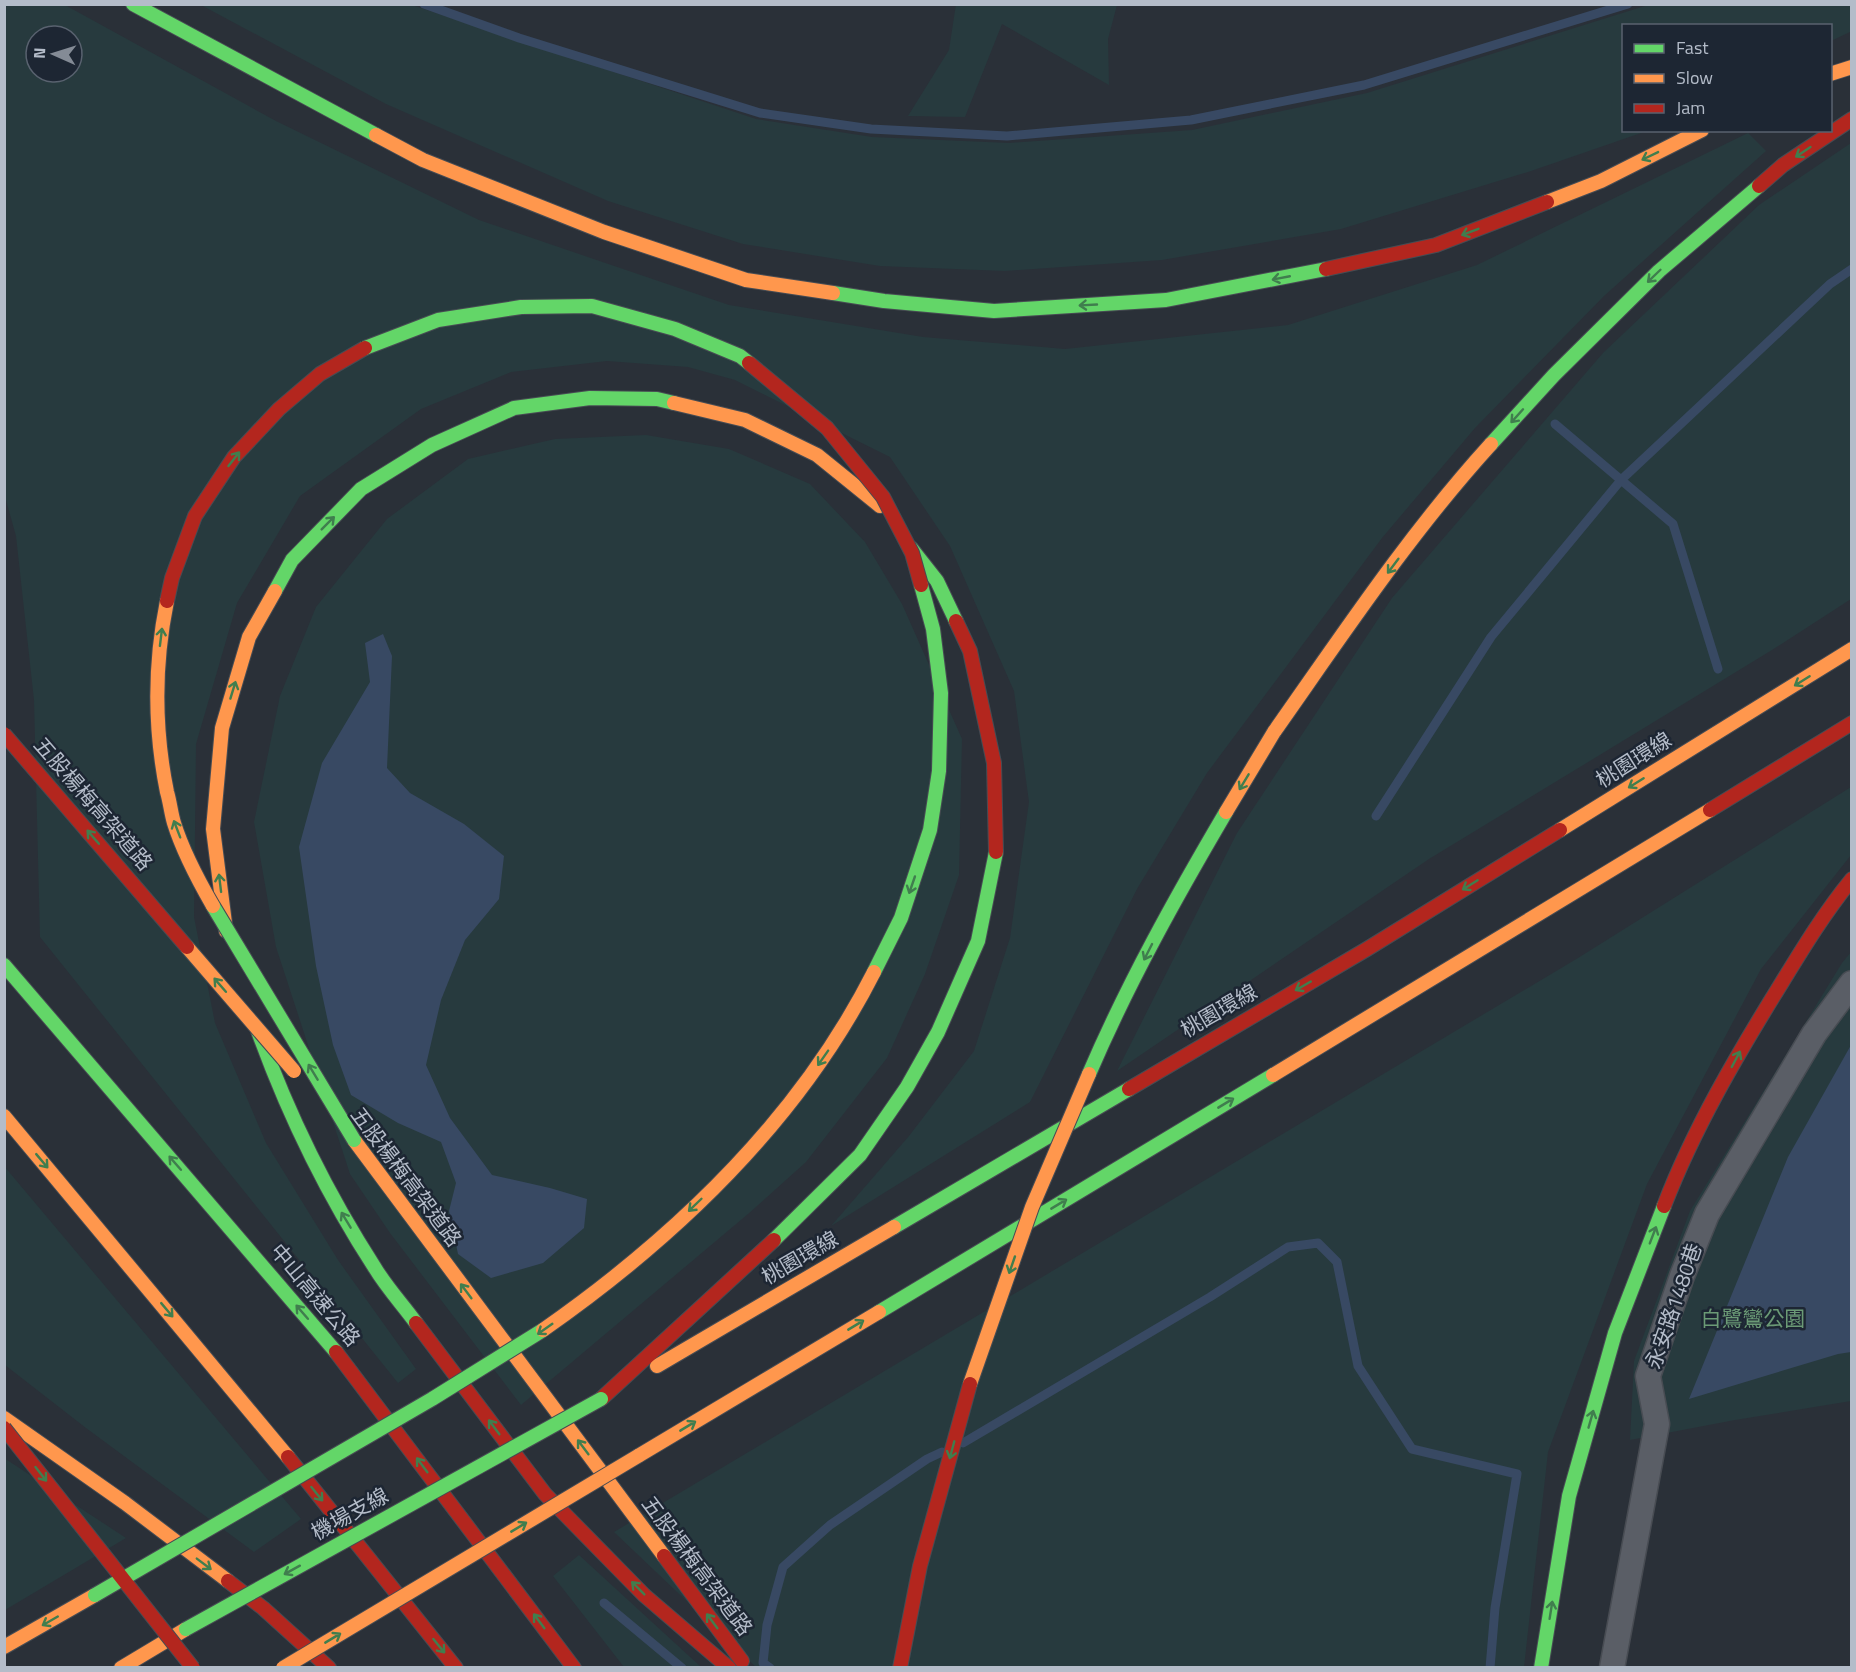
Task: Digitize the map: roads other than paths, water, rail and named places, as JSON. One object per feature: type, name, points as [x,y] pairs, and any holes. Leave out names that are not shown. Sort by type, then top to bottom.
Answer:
[{"type":"highway","points":[[133,4],[423,160],[604,232],[746,280],[884,301],[994,310],[1166,300],[1313,272],[1436,245],[1601,181],[1698,132]]},
{"type":"highway","points":[[1832,73],[1851,67]]},
{"type":"highway","points":[[1832,132],[1851,119]]},
{"type":"highway","points":[[900,1668],[920,1566],[968,1390],[1032,1207],[1103,1041],[1177,895],[1274,732],[1366,601],[1458,480],[1554,375],[1659,271],[1783,165],[1832,132]]},
{"type":"highway","points":[[4,1647],[432,1399],[525,1343],[582,1303],[664,1235],[729,1172],[779,1115],[824,1057],[865,989],[901,918],[930,830],[939,771],[941,693],[933,629],[912,553],[883,497],[827,428],[741,356],[675,329],[592,306],[521,307],[438,320],[373,344],[320,374],[279,409],[234,457],[195,516],[172,578],[160,637],[156,697],[160,757],[174,823],[198,880],[354,1140]]},
{"type":"highway","points":[[601,1399],[802,1214],[860,1155],[907,1087],[938,1032],[978,941],[996,850],[994,763],[970,651],[936,581],[877,502],[817,455],[745,420],[657,399],[590,398],[514,408],[432,445],[361,489],[292,560],[249,637],[222,728],[213,829],[229,952],[274,1076],[318,1172],[376,1270],[545,1494],[644,1595],[729,1668]]},
{"type":"highway","name":"桃園環線","points":[[601,1399],[1357,955],[1851,650]]},
{"type":"highway","points":[[283,1668],[1397,1001],[1851,723]]},
{"type":"highway","name":"五股楊梅高架道路","points":[[4,734],[354,1140],[747,1668]]},
{"type":"highway","points":[[1541,1668],[1569,1496],[1615,1333],[1679,1167],[1747,1038],[1829,907],[1851,879]]},
{"type":"highway","name":"中山高速公路","points":[[4,965],[338,1354],[574,1668]]},
{"type":"highway","points":[[4,1116],[262,1424],[456,1668]]},
{"type":"highway","name":"機場支線","points":[[121,1668],[186,1629],[601,1399]]},
{"type":"highway","points":[[4,1418],[124,1503],[254,1601],[329,1668]]},
{"type":"highway","points":[[4,1428],[193,1668]]},
{"type":"street","name":"永安路1480巷","points":[[1612,1668],[1657,1424],[1648,1376],[1682,1276],[1707,1214],[1814,1034],[1851,983]]},
{"type":"water","points":[[383,634],[392,656],[387,768],[410,793],[464,824],[504,856],[499,899],[465,940],[441,1000],[426,1065],[450,1118],[492,1175],[587,1199],[584,1228],[543,1263],[491,1278],[458,1254],[449,1211],[456,1183],[441,1142],[398,1123],[351,1095],[333,1045],[316,966],[299,847],[322,763],[370,682],[365,643]]},
{"type":"water","points":[[1851,1045],[1851,1352],[1689,1399],[1788,1157]]},
{"type":"waterway","points":[[424,4],[519,38],[760,113],[871,129],[1007,136],[1191,120],[1364,85],[1628,4]]},
{"type":"waterway","points":[[1376,816],[1491,637],[1621,480],[1830,284],[1852,269]]},
{"type":"waterway","points":[[1555,424],[1673,524],[1718,669]]},
{"type":"waterway","points":[[963,1443],[1210,1297],[1288,1247],[1318,1243],[1337,1262],[1358,1366],[1412,1449],[1517,1474],[1495,1608],[1490,1668]]},
{"type":"waterway","points":[[770,1668],[763,1663],[767,1625],[783,1567],[830,1525],[927,1459],[942,1452]]},
{"type":"waterway","points":[[604,1603],[682,1668]]},
{"type":"park label","name":"白鷺鸞公園","points":[[1753,1319]]}]
